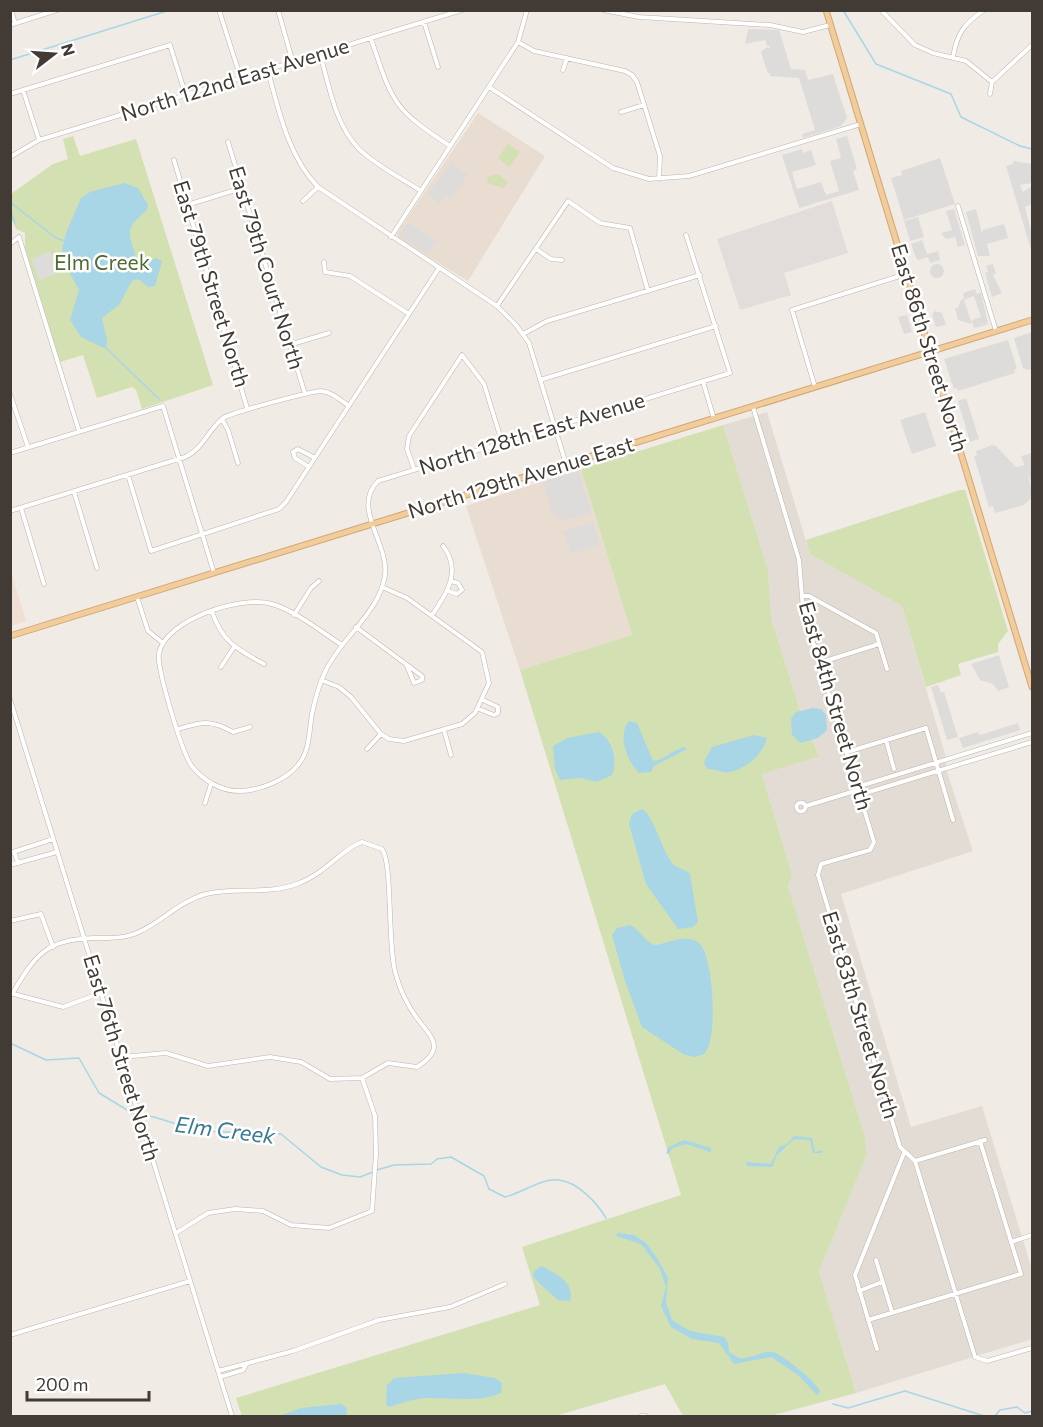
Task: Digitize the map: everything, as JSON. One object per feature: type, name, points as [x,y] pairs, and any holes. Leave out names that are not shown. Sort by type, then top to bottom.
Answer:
[{"type":"main road","name":"East 86th Street North","points":[[826,10],[1032,687]]},
{"type":"main road","name":"North 129th Avenue East","points":[[10,636],[1032,321]]},
{"type":"street","points":[[11,10],[13,24],[57,10]]},
{"type":"street","points":[[219,10],[241,79]]},
{"type":"street","name":"North 122nd East Avenue","points":[[10,157],[39,140],[462,10]]},
{"type":"street","points":[[391,237],[518,42],[527,10]]},
{"type":"street","points":[[603,10],[639,17],[775,25],[803,32],[830,25]]},
{"type":"street","points":[[881,10],[915,45],[972,65],[992,82]]},
{"type":"street","points":[[953,57],[958,34],[963,26],[984,10]]},
{"type":"street","points":[[278,11],[293,63]]},
{"type":"street","points":[[424,22],[438,67]]},
{"type":"street","points":[[371,39],[387,87],[398,106],[418,125],[450,146]]},
{"type":"street","points":[[518,42],[534,51],[625,71],[637,82],[660,156],[659,179]]},
{"type":"street","points":[[10,94],[170,45],[186,96]]},
{"type":"street","points":[[990,94],[992,82],[1032,45]]},
{"type":"street","points":[[320,54],[340,119],[354,143],[377,163],[421,191]]},
{"type":"street","points":[[564,70],[567,58]]},
{"type":"street","points":[[267,71],[292,150],[303,169],[318,187],[496,306],[523,334],[566,464]]},
{"type":"street","points":[[489,87],[607,164],[634,176],[659,179],[689,176],[861,124]]},
{"type":"street","points":[[23,90],[39,140]]},
{"type":"street","points":[[621,112],[644,105]]},
{"type":"street","name":"East 79th Court North","points":[[228,142],[305,394]]},
{"type":"street","name":"East 79th Street North","points":[[174,160],[247,408]]},
{"type":"street","points":[[303,201],[318,187]]},
{"type":"street","points":[[187,205],[242,188]]},
{"type":"street","points":[[496,306],[567,201],[600,222],[630,228],[648,291]]},
{"type":"street","points":[[958,206],[996,332]]},
{"type":"street","points":[[540,380],[716,326],[686,236]]},
{"type":"street","points":[[10,244],[19,237],[79,431]]},
{"type":"street","points":[[536,249],[551,259],[562,260]]},
{"type":"street","points":[[324,262],[325,272],[350,276],[409,314]]},
{"type":"street","points":[[128,475],[151,551],[274,512],[290,496],[439,268]]},
{"type":"street","points":[[815,387],[792,310],[907,274]]},
{"type":"street","points":[[523,334],[548,321],[700,275]]},
{"type":"street","name":"North 128th East Avenue","points":[[382,587],[385,560],[367,502],[375,485],[381,479],[730,373],[716,326]]},
{"type":"street","points":[[290,345],[329,333]]},
{"type":"street","points":[[414,470],[407,440],[462,355],[484,384],[502,442]]},
{"type":"street","points":[[703,382],[714,418]]},
{"type":"street","points":[[10,511],[179,459],[197,450],[222,419],[247,408],[305,394],[327,392],[349,406]]},
{"type":"street","points":[[10,394],[28,447]]},
{"type":"street","points":[[10,453],[163,406],[214,573]]},
{"type":"street","name":"East 84th Street North","points":[[753,407],[799,560],[803,609],[874,842],[873,848],[821,864]]},
{"type":"street","points":[[222,419],[228,430],[238,463]]},
{"type":"street","points":[[309,467],[295,458],[293,452],[298,449],[315,458]]},
{"type":"street","points":[[74,492],[97,568]]},
{"type":"street","points":[[21,508],[44,584]]},
{"type":"street","points":[[432,615],[448,591],[450,581],[452,566],[450,555],[443,546]]},
{"type":"street","points":[[294,615],[311,588],[319,581]]},
{"type":"street","points":[[448,591],[457,594],[462,590],[458,583],[450,581]]},
{"type":"street","points":[[321,680],[339,687],[351,697],[381,734],[389,739],[404,741],[444,730],[468,720],[479,709],[489,674],[482,652],[407,598],[382,587],[321,680],[308,744],[300,764],[283,778],[250,790],[239,791],[211,784],[190,764],[158,664],[163,643],[182,624],[241,603],[260,602],[277,606],[342,645]]},
{"type":"street","points":[[802,596],[809,596],[876,633],[887,669]]},
{"type":"street","points":[[137,597],[148,631],[163,643]]},
{"type":"street","points":[[212,612],[222,635],[234,647],[264,664]]},
{"type":"street","points":[[356,627],[422,676],[422,680],[414,683],[407,666]]},
{"type":"street","points":[[819,663],[879,644]]},
{"type":"street","points":[[221,667],[234,647]]},
{"type":"street","name":"East 76th Street North","points":[[10,699],[232,1416]]},
{"type":"street","points":[[479,709],[494,715],[498,712],[495,704],[483,700]]},
{"type":"street","points":[[178,729],[205,722],[214,722],[233,732],[250,727]]},
{"type":"street","points":[[847,752],[926,728],[953,820]]},
{"type":"street","points":[[444,730],[451,755]]},
{"type":"street","points":[[858,791],[936,763],[1032,733]]},
{"type":"street","points":[[367,749],[381,734]]},
{"type":"street","points":[[886,740],[894,769]]},
{"type":"street","points":[[806,806],[938,771],[1032,742]]},
{"type":"street","points":[[205,803],[211,784]]},
{"type":"street","points":[[18,863],[12,852],[53,839]]},
{"type":"street","points":[[101,993],[63,1007],[11,994],[33,959],[53,947],[84,939],[120,937],[136,933],[183,903],[206,894],[287,887],[320,873],[357,844],[369,842],[377,845],[384,853],[388,863],[389,933],[394,972],[410,1008],[432,1036],[434,1048],[431,1056],[417,1067],[388,1063],[362,1078],[330,1079],[301,1062],[270,1057],[208,1066],[166,1053],[121,1057]]},
{"type":"street","points":[[10,866],[57,852]]},
{"type":"street","name":"East 83th Street North","points":[[821,864],[817,870],[818,875],[904,1153]]},
{"type":"street","points":[[10,921],[41,914],[53,947]]},
{"type":"street","points":[[176,1233],[208,1213],[235,1209],[263,1211],[291,1225],[330,1228],[372,1211],[376,1154],[375,1116],[362,1078]]},
{"type":"street","points":[[868,1320],[1021,1274],[983,1141],[915,1161]]},
{"type":"street","points":[[877,1349],[859,1291],[856,1270],[904,1153],[915,1161],[974,1354],[979,1361],[1032,1348]]},
{"type":"street","points":[[1011,1242],[1032,1235]]},
{"type":"street","points":[[876,1260],[892,1312]]},
{"type":"street","points":[[10,1335],[190,1281]]},
{"type":"street","points":[[859,1291],[882,1282]]},
{"type":"street","points":[[218,1371],[241,1364],[247,1365],[379,1320],[450,1307],[505,1284]]},
{"type":"street","points":[[220,1377],[243,1370],[247,1365]]},
{"type":"shaded area","points":[[748,29],[779,30],[791,69],[805,70],[808,80],[833,74],[847,118],[841,126],[803,138],[802,134],[815,130],[799,78],[770,76],[761,52],[767,47],[769,49],[770,46],[767,46],[765,40],[745,44]]},
{"type":"shaded area","points":[[478,113],[545,156],[468,281],[398,238],[397,233]]},
{"type":"shaded area","points":[[847,136],[857,169],[853,171],[859,190],[799,208],[782,155],[802,149],[803,153],[811,150],[816,165],[792,172],[797,189],[821,182],[826,195],[839,191],[830,161],[841,158],[836,139]]},
{"type":"shaded area","points":[[940,158],[955,204],[904,220],[891,178],[902,175],[901,171]]},
{"type":"shaded area","points":[[1013,161],[1032,164],[1032,183],[1020,185],[1023,192],[1032,186],[1032,204],[1025,207],[1032,235],[1032,253],[1006,166],[1013,164]]},
{"type":"shaded area","points":[[451,163],[468,174],[451,199],[445,195],[440,204],[427,195]]},
{"type":"shaded area","points":[[832,201],[848,253],[784,273],[791,295],[740,310],[717,239]]},
{"type":"shaded area","points":[[954,209],[965,245],[958,247],[955,237],[946,239],[941,233],[952,230],[946,211]]},
{"type":"shaded area","points":[[976,209],[982,233],[983,230],[1004,224],[1008,238],[987,244],[990,256],[978,256],[966,212]]},
{"type":"shaded area","points":[[918,217],[924,237],[910,241],[904,221]]},
{"type":"shaded area","points":[[408,222],[437,241],[427,254],[399,235]]},
{"type":"shaded area","points":[[922,240],[927,254],[938,251],[940,260],[930,263],[928,257],[919,260],[916,258],[911,244]]},
{"type":"shaded area","points":[[50,251],[57,273],[39,281],[32,259]]},
{"type":"shaded area","points":[[934,264],[940,264],[944,271],[940,278],[934,278],[930,274],[930,268]]},
{"type":"shaded area","points":[[993,264],[996,273],[993,275],[1002,293],[992,297],[985,273],[988,272],[986,266]]},
{"type":"shaded area","points":[[975,289],[977,294],[981,292],[988,324],[983,326],[981,321],[982,326],[974,328],[972,320],[981,317],[974,296],[964,300],[972,324],[958,320],[955,308],[958,308],[964,298],[963,293]]},
{"type":"shaded area","points":[[935,311],[942,313],[946,325],[936,327],[932,314]]},
{"type":"shaded area","points":[[907,315],[912,332],[904,334],[898,317]]},
{"type":"shaded area","points":[[1032,332],[1032,369],[1028,370],[1023,368],[1014,338]]},
{"type":"shaded area","points":[[1008,340],[1017,369],[1014,370],[1015,373],[958,391],[957,388],[954,389],[944,359]]},
{"type":"shaded area","points":[[966,398],[979,439],[970,442],[958,401]]},
{"type":"shaded area","points":[[767,412],[810,554],[902,606],[945,754],[947,772],[973,851],[841,894],[911,1127],[982,1106],[1032,1270],[1032,1339],[856,1393],[819,1272],[867,1154],[865,1137],[788,886],[792,875],[762,774],[819,755],[800,710],[771,618],[768,570],[723,425]]},
{"type":"shaded area","points":[[925,412],[936,446],[912,454],[900,420]]},
{"type":"shaded area","points":[[992,445],[996,446],[1016,467],[1025,465],[1032,490],[1032,497],[1024,505],[995,513],[993,506],[989,507],[974,456],[977,455],[976,451]]},
{"type":"shaded area","points":[[1032,453],[1032,485],[1021,456]]},
{"type":"shaded area","points":[[581,469],[632,635],[520,670],[466,506]]},
{"type":"shaded area","points":[[579,472],[592,514],[563,520],[552,512],[543,482]]},
{"type":"shaded area","points":[[593,522],[600,545],[571,554],[563,531]]},
{"type":"shaded area","points":[[10,569],[26,621],[11,626],[10,626]]},
{"type":"shaded area","points":[[999,655],[1009,687],[998,691],[993,684],[980,680],[971,664]]},
{"type":"shaded area","points":[[938,685],[941,693],[944,692],[958,737],[947,740],[931,687]]},
{"type":"shaded area","points":[[1018,723],[1020,730],[963,748],[959,738],[978,732],[980,735]]},
{"type":"green space","name":"Elm Creek","points":[[73,136],[80,156],[136,139],[213,385],[142,409],[136,390],[132,387],[97,398],[83,355],[60,362],[25,248],[25,233],[16,229],[11,218],[11,194],[53,164],[68,159],[63,139]]},
{"type":"green space","points":[[508,144],[520,152],[509,167],[498,158]]},
{"type":"green space","points":[[498,174],[508,182],[503,188],[487,183],[488,177]]},
{"type":"green space","points":[[723,425],[768,570],[771,618],[800,710],[819,756],[762,774],[792,875],[788,886],[865,1137],[867,1154],[819,1272],[856,1393],[770,1416],[683,1416],[665,1384],[555,1416],[242,1416],[236,1398],[540,1305],[522,1247],[681,1195],[520,670],[632,635],[581,469]]},
{"type":"green space","points":[[965,490],[1008,631],[998,644],[998,652],[958,664],[961,675],[926,687],[902,606],[810,554],[806,540]]},
{"type":"water","points":[[124,183],[138,188],[148,205],[147,210],[134,222],[130,232],[137,261],[147,264],[156,258],[162,261],[155,286],[148,287],[138,279],[132,281],[119,305],[102,318],[107,340],[106,349],[81,337],[70,320],[79,290],[66,266],[62,250],[66,233],[81,198],[90,192]]},
{"type":"water","points":[[813,708],[821,709],[826,715],[827,730],[818,738],[800,743],[792,735],[791,719],[796,712]]},
{"type":"water","points":[[629,721],[637,723],[653,761],[681,748],[687,749],[654,766],[651,772],[639,773],[625,748],[624,733]]},
{"type":"water","points":[[599,732],[608,740],[613,751],[612,775],[597,782],[581,778],[560,780],[555,769],[553,746],[567,738]]},
{"type":"water","points":[[754,735],[767,738],[762,750],[748,764],[727,772],[707,769],[704,762],[712,747]]},
{"type":"water","points":[[642,809],[650,819],[673,864],[690,874],[698,922],[693,927],[678,929],[646,884],[629,824],[632,814]]},
{"type":"water","points":[[630,925],[654,945],[688,939],[699,943],[704,950],[711,979],[713,1016],[709,1046],[704,1054],[694,1057],[683,1054],[642,1027],[625,981],[612,935],[617,928]]},
{"type":"water","points":[[794,1136],[812,1138],[815,1152],[822,1150],[822,1153],[813,1153],[810,1140],[794,1139],[777,1155],[772,1167],[747,1166],[746,1162],[771,1164],[779,1147],[787,1144]]},
{"type":"water","points":[[684,1140],[711,1148],[711,1152],[686,1144],[672,1148],[669,1154],[666,1153],[669,1147]]},
{"type":"water","points":[[618,1233],[634,1235],[646,1243],[657,1258],[668,1278],[666,1303],[672,1320],[690,1331],[724,1337],[728,1343],[729,1352],[739,1358],[748,1358],[765,1352],[778,1354],[808,1377],[820,1392],[817,1395],[798,1375],[771,1357],[734,1364],[719,1343],[692,1339],[671,1327],[661,1306],[666,1287],[660,1269],[641,1244],[616,1236]]},
{"type":"water","points":[[542,1266],[567,1284],[571,1294],[570,1301],[558,1300],[533,1276],[534,1271]]},
{"type":"water","points":[[464,1373],[495,1378],[502,1383],[501,1393],[484,1398],[426,1398],[389,1407],[386,1405],[387,1385],[394,1378]]},
{"type":"water","points":[[341,1404],[347,1408],[346,1416],[279,1416],[301,1408]]},
{"type":"waterway","points":[[10,60],[170,10]]},
{"type":"waterway","points":[[843,10],[876,64],[951,94],[961,117],[1020,146],[1032,149]]},
{"type":"waterway","points":[[10,202],[56,238],[64,241]]},
{"type":"waterway","points":[[10,209],[15,223]]},
{"type":"waterway","points":[[105,347],[159,399]]},
{"type":"waterway","name":"Elm Creek","points":[[10,1043],[46,1060],[79,1058],[99,1093],[132,1113],[154,1117],[199,1131],[281,1134],[321,1167],[342,1175],[360,1177],[373,1172]]},
{"type":"waterway","name":"Elm Creek","points":[[377,1170],[394,1165],[431,1164],[437,1159],[451,1157],[484,1176],[489,1189],[505,1197],[545,1181],[566,1182],[586,1194],[606,1218]]},
{"type":"waterway","name":"Elm Creek","points":[[833,1404],[848,1408],[905,1391],[984,1416],[995,1416],[1000,1410],[1017,1407],[1025,1413],[1032,1411]]}]
